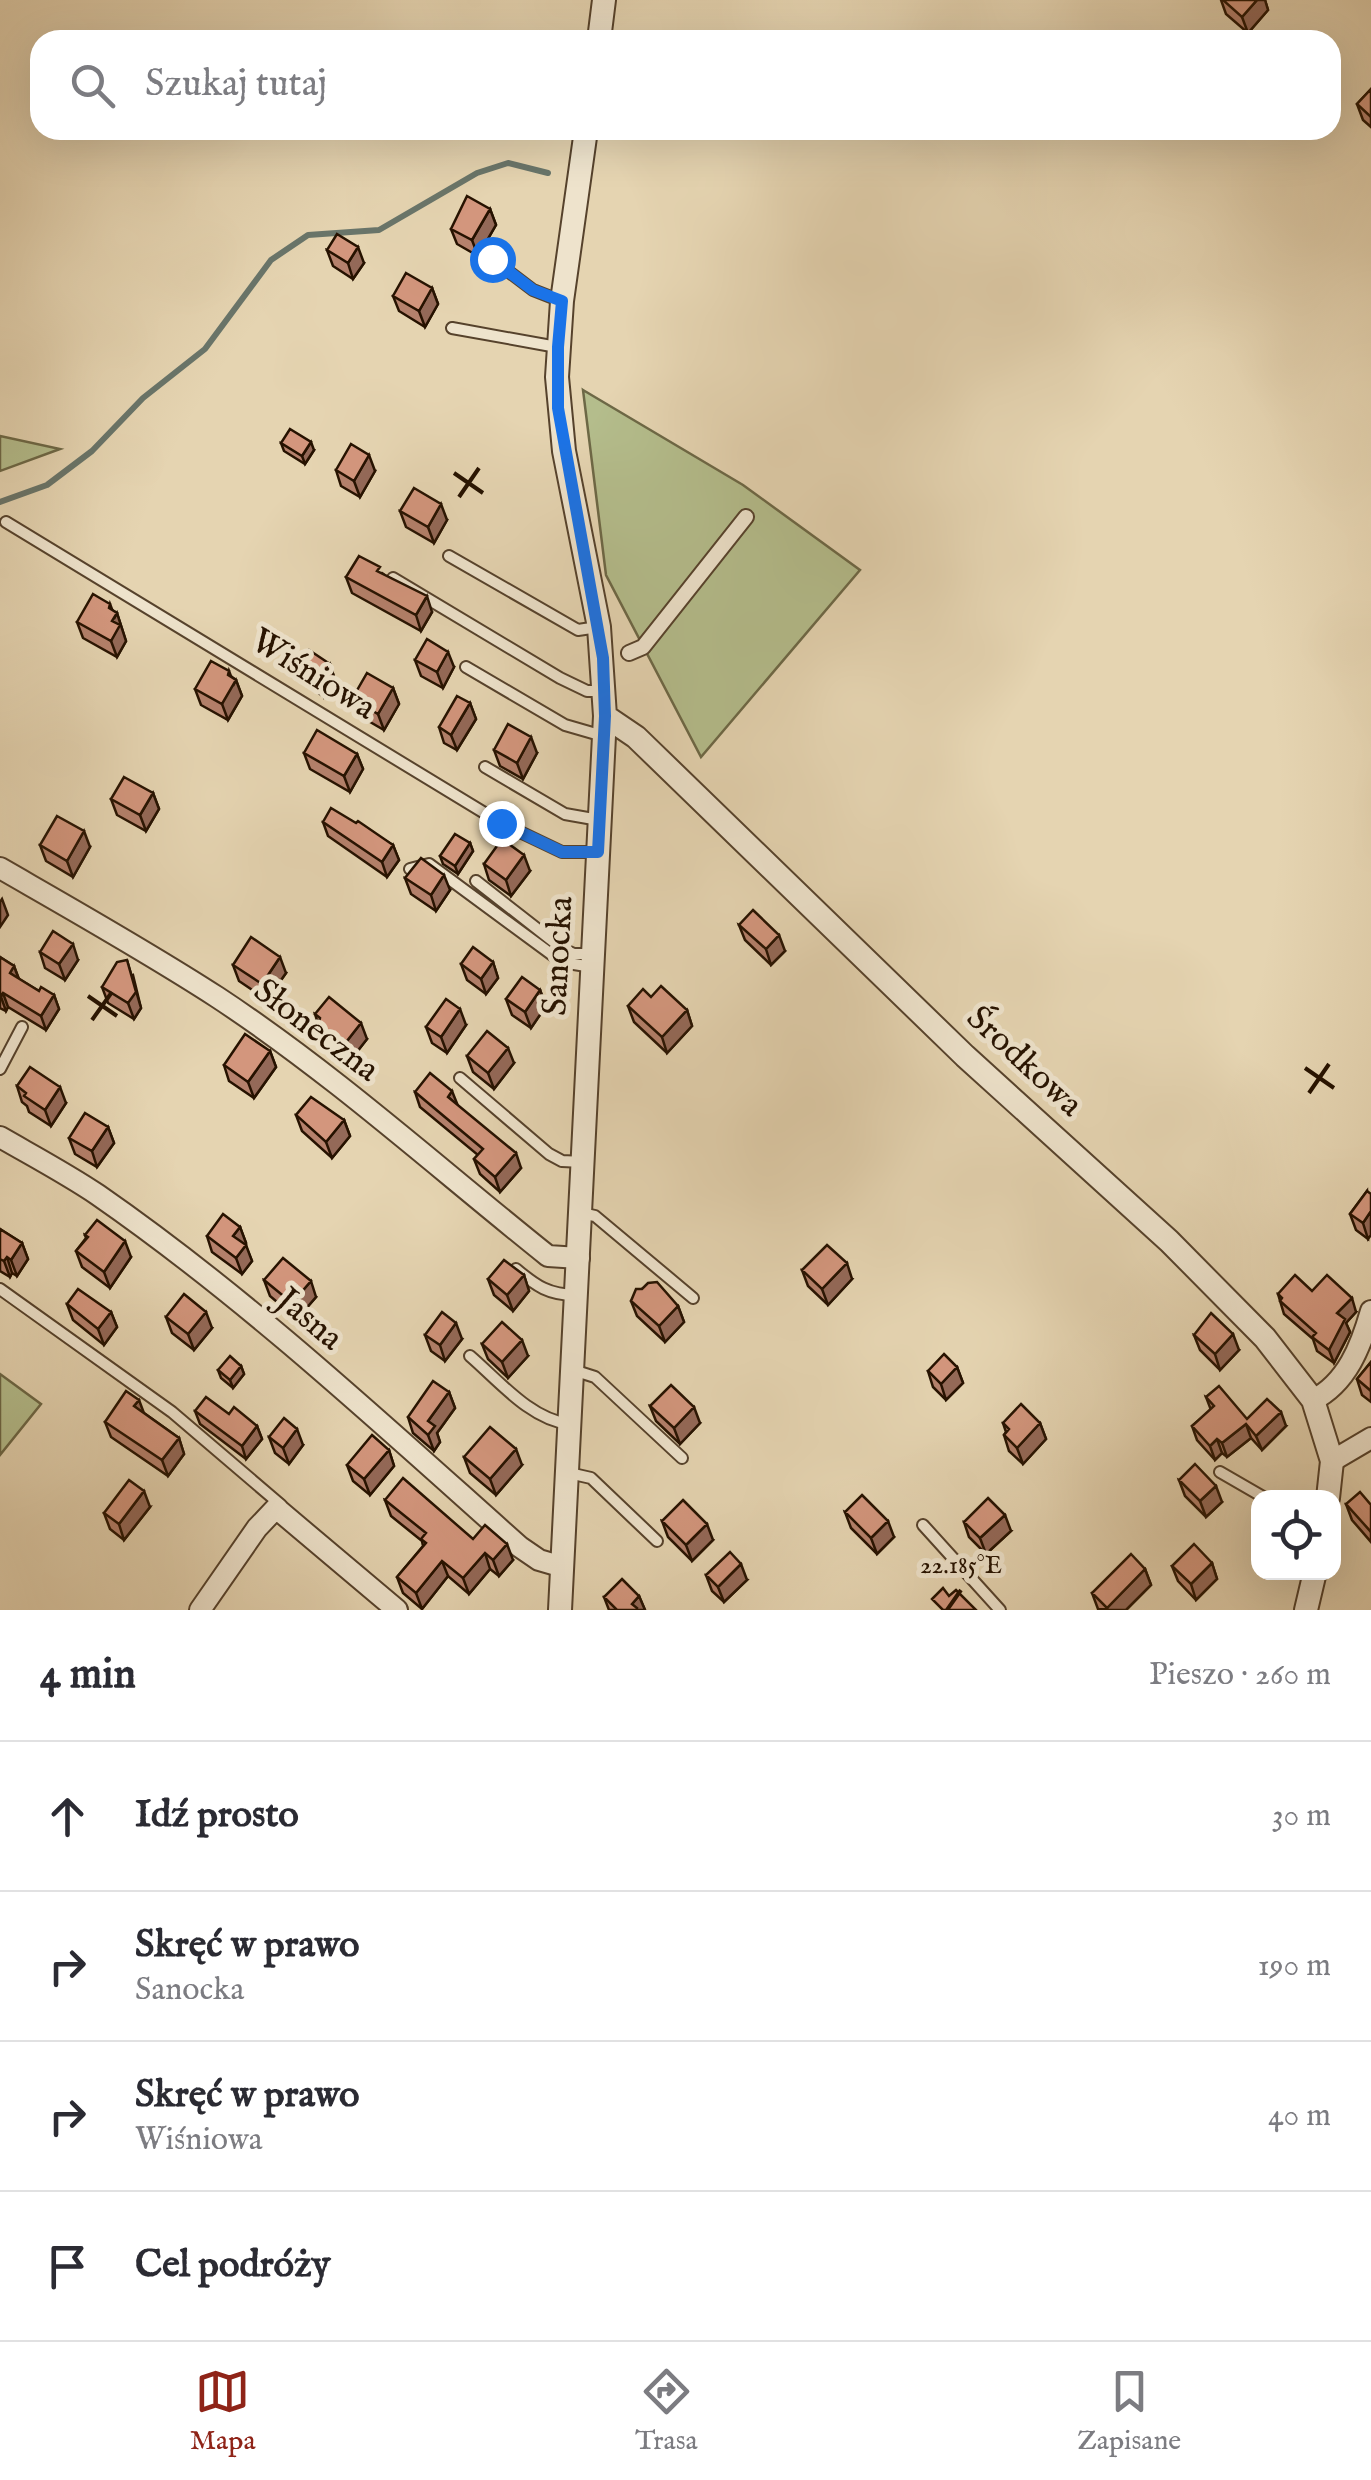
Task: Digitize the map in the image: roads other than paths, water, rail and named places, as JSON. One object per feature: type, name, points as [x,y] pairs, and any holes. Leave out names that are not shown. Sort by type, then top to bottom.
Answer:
[{"type":"street","points":[[600,30],[604,0]]},
{"type":"street","name":"Sanocka","points":[[560,1610],[605,726],[599,627],[558,408],[562,301],[585,140]]},
{"type":"street","points":[[629,653],[643,646],[746,516]]},
{"type":"street","name":"Środkowa","points":[[605,726],[636,737],[965,1056],[1169,1241],[1266,1338],[1313,1400],[1332,1462],[1329,1490]]},
{"type":"street","name":"Słoneczna","points":[[0,868],[218,998],[366,1108],[548,1256],[579,1258]]},
{"type":"street","name":"Jasna","points":[[0,1136],[96,1193],[168,1246],[363,1408],[520,1547],[539,1560],[563,1567]]},
{"type":"street","points":[[1313,1400],[1339,1380],[1364,1336],[1371,1311]]},
{"type":"street","points":[[1332,1462],[1369,1442]]},
{"type":"street","points":[[200,1610],[256,1528],[276,1508],[397,1610]]},
{"type":"street","points":[[1306,1610],[1313,1580]]},
{"type":"lane","points":[[492,259],[533,290],[562,301]]},
{"type":"lane","points":[[452,328],[558,347]]},
{"type":"lane","name":"Wiśniowa","points":[[6,522],[501,823],[562,852],[598,852]]},
{"type":"lane","points":[[449,556],[578,630],[599,627]]},
{"type":"lane","points":[[392,578],[560,678],[588,691],[604,690]]},
{"type":"lane","points":[[466,667],[565,725],[605,726]]},
{"type":"lane","points":[[485,767],[566,814],[600,820]]},
{"type":"lane","points":[[410,869],[429,864],[562,962],[593,961]]},
{"type":"lane","points":[[476,882],[564,950],[593,961]]},
{"type":"lane","points":[[0,1069],[22,1027]]},
{"type":"lane","points":[[460,1078],[550,1154],[562,1161],[584,1162]]},
{"type":"lane","points":[[581,1212],[596,1216],[693,1298]]},
{"type":"lane","points":[[506,1261],[541,1290],[577,1295]]},
{"type":"lane","points":[[0,1289],[172,1412],[282,1504],[276,1508]]},
{"type":"lane","points":[[470,1356],[534,1411],[551,1422],[570,1424]]},
{"type":"lane","points":[[573,1370],[595,1376],[682,1458]]},
{"type":"lane","points":[[568,1472],[591,1478],[657,1542]]},
{"type":"lane","points":[[1220,1472],[1251,1490]]},
{"type":"lane","points":[[923,1525],[1000,1610]]},
{"type":"waterway","points":[[0,502],[47,485],[92,451],[143,398],[205,349],[271,260],[308,235],[379,230],[477,173],[508,163],[548,173]]}]
